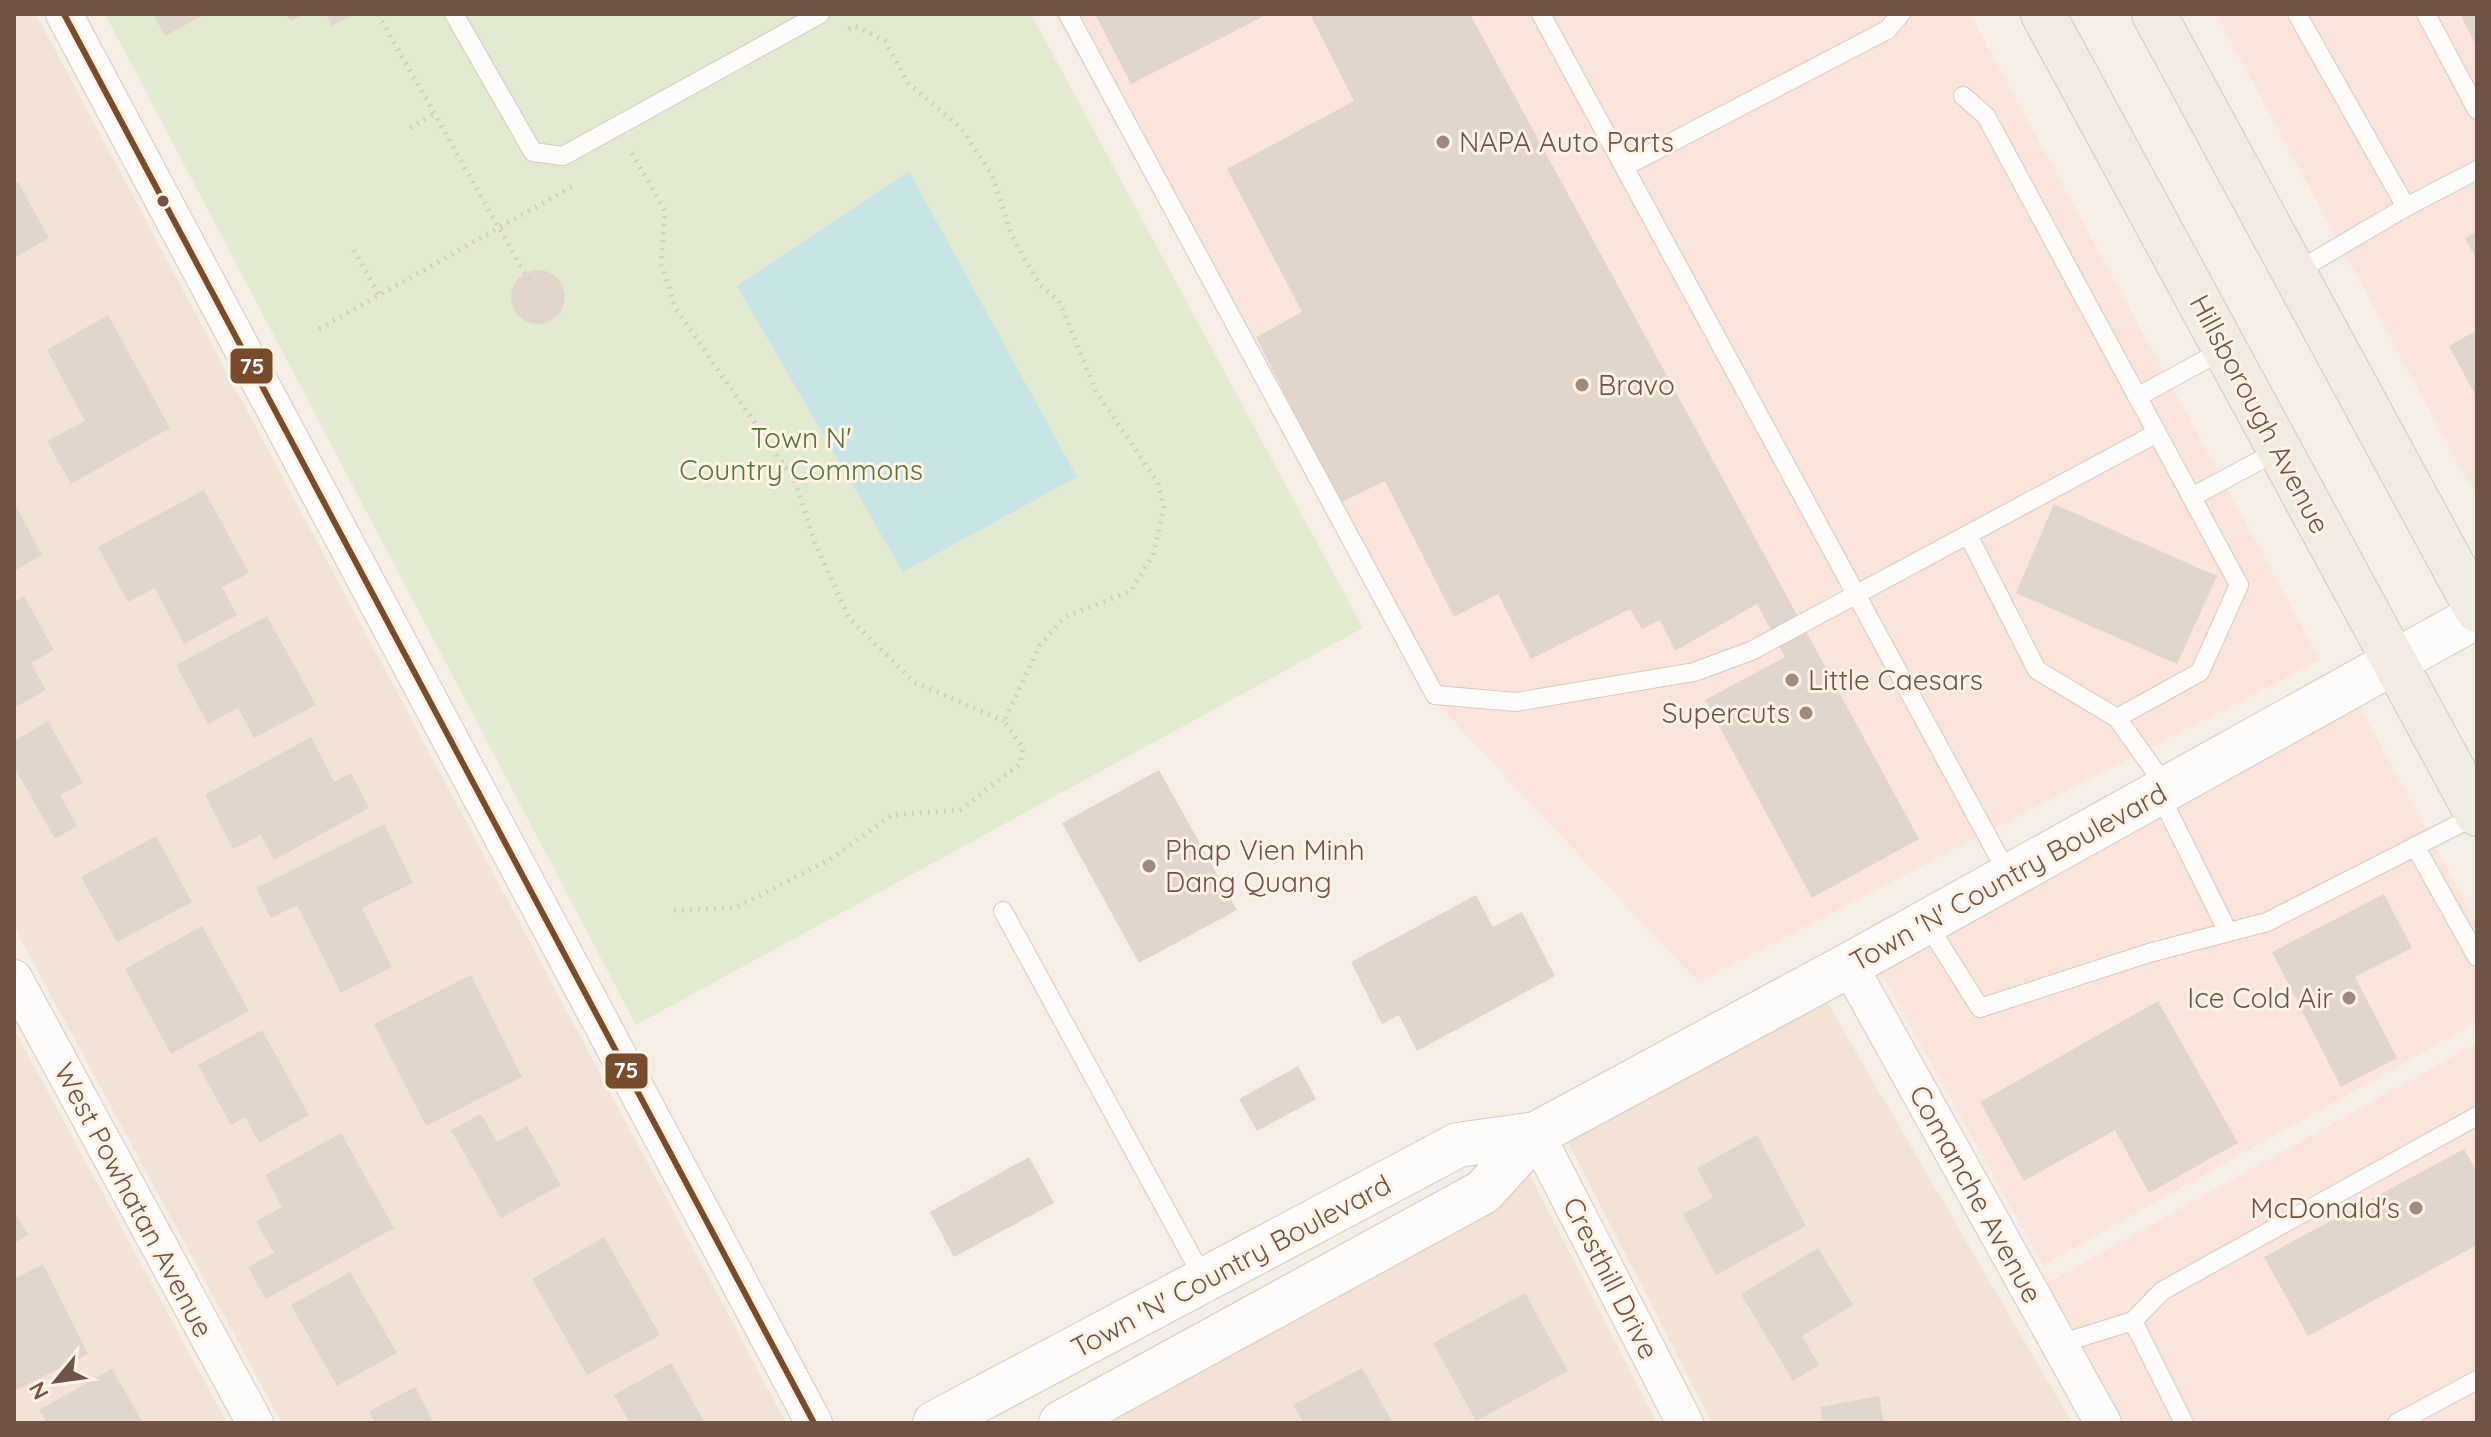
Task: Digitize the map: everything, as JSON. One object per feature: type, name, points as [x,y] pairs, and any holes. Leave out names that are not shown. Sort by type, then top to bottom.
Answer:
[{"type":"main road","name":"Hillsborough Avenue","points":[[2043,14],[2477,814]]},
{"type":"main road","points":[[2154,14],[2477,613]]},
{"type":"street","points":[[64,14],[814,1423]]},
{"type":"street","name":"Town 'N' Country Boulevard","points":[[1061,1423],[1483,1192],[1536,1134],[1849,965],[2477,613]]},
{"type":"street","name":"Comanche Avenue","points":[[1849,965],[2103,1423]]},
{"type":"street","name":"West Powhatan Avenue","points":[[14,978],[255,1423]]},
{"type":"street","name":"Town 'N' Country Boulevard","points":[[935,1423],[1458,1145],[1536,1134]]},
{"type":"street","name":"Cresthill Drive","points":[[1536,1134],[1685,1423]]},
{"type":"lane","points":[[454,14],[533,152],[563,156],[820,14]]},
{"type":"lane","points":[[1068,14],[1435,695],[1516,702],[1694,672],[1751,651],[2157,433]]},
{"type":"lane","points":[[1541,14],[2009,876]]},
{"type":"lane","points":[[1624,167],[1887,30],[1901,14]]},
{"type":"lane","points":[[2297,14],[2406,207]]},
{"type":"lane","points":[[2426,14],[2477,110]]},
{"type":"lane","points":[[1963,96],[1986,116],[2239,585],[2200,672],[2117,718]]},
{"type":"lane","points":[[2294,273],[2406,207],[2477,170]]},
{"type":"lane","points":[[2137,397],[2225,349]]},
{"type":"lane","points":[[2192,497],[2279,450]]},
{"type":"lane","points":[[1968,535],[2037,670],[2117,718],[2163,790],[2228,932]]},
{"type":"lane","points":[[1926,922],[1980,1008],[2149,953],[2267,922],[2477,814]]},
{"type":"lane","points":[[2415,846],[2477,957]]},
{"type":"lane","points":[[1003,911],[1205,1281]]},
{"type":"lane","points":[[2059,1344],[2133,1321],[2162,1291],[2477,1116]]},
{"type":"lane","points":[[2133,1321],[2184,1423]]},
{"type":"lane","points":[[2397,1423],[2477,1380]]},
{"type":"path","points":[[378,14],[529,281]]},
{"type":"path","points":[[855,26],[885,41],[908,83],[961,128],[977,151],[992,175],[1012,236],[1040,285],[1059,301],[1096,391],[1158,483],[1164,507],[1153,555],[1131,591],[1065,617],[1040,645],[1004,721]]},
{"type":"path","points":[[410,128],[434,114]]},
{"type":"path","points":[[632,153],[665,211],[661,264],[676,309],[795,481],[815,543],[849,618],[914,682],[1004,721],[1023,748],[1020,764],[960,810],[892,815],[829,860],[735,908],[674,910]]},
{"type":"path","points":[[354,250],[379,295]]},
{"type":"shaded area","points":[[14,14],[36,14],[786,1423],[282,1423],[14,927]]},
{"type":"shaded area","points":[[1055,14],[1970,14],[2320,660],[1698,982],[1430,696]]},
{"type":"shaded area","points":[[2216,14],[2477,14],[2477,498]]},
{"type":"shaded area","points":[[2359,705],[2477,924],[2477,1022],[2043,1265],[1881,972]]},
{"type":"shaded area","points":[[1827,1002],[2072,1423],[1712,1423],[1568,1142]]},
{"type":"shaded area","points":[[14,1029],[227,1423],[14,1423]]},
{"type":"shaded area","points":[[2477,1043],[2477,1423],[2106,1423],[2040,1287]]},
{"type":"shaded area","points":[[1529,1174],[1657,1423],[1106,1423],[1492,1211]]},
{"type":"green space","name":"Town N' Country Commons","points":[[105,14],[1031,14],[1363,628],[636,1025]]},
{"type":"water","points":[[909,171],[1077,477],[903,572],[737,286]]},
{"type":"building","points":[[153,14],[205,14],[165,36]]},
{"type":"building","points":[[286,14],[304,14],[290,21]]},
{"type":"building","points":[[326,14],[355,14],[332,26]]},
{"type":"building","points":[[1095,14],[1268,14],[1131,84]]},
{"type":"building","points":[[1310,14],[1470,14],[1919,839],[1812,898],[1705,700],[1785,657],[1757,604],[1675,651],[1660,620],[1642,629],[1630,609],[1531,659],[1498,594],[1454,617],[1385,481],[1340,503],[1256,337],[1302,312],[1227,169],[1354,101]]},
{"type":"building","points":[[2460,14],[2477,14],[2477,47]]},
{"type":"building","points":[[18,182],[49,238],[14,258],[14,185]]},
{"type":"building","points":[[2477,231],[2477,260],[2465,238]]},
{"type":"building","points":[[538,270],[557,278],[565,297],[557,316],[538,324],[519,316],[511,297],[519,278]]},
{"type":"building","points":[[108,315],[170,428],[71,484],[47,441],[85,421],[47,350]]},
{"type":"building","points":[[2477,330],[2477,398],[2449,346]]},
{"type":"building","points":[[204,490],[249,573],[222,587],[237,615],[184,644],[155,588],[128,602],[98,547]]},
{"type":"building","points":[[14,502],[42,555],[14,571]]},
{"type":"building","points":[[2054,504],[2217,576],[2177,664],[2016,593]]},
{"type":"building","points":[[24,596],[54,650],[31,663],[46,690],[14,708],[14,602]]},
{"type":"building","points":[[267,616],[316,705],[254,738],[238,708],[208,724],[176,665]]},
{"type":"building","points":[[48,721],[83,783],[60,795],[77,826],[55,839],[14,767],[14,741]]},
{"type":"building","points":[[311,737],[334,782],[351,773],[369,808],[274,860],[261,835],[233,849],[205,795]]},
{"type":"building","name":"Phap Vien Minh Dang Quang","points":[[1159,770],[1237,910],[1139,963],[1062,823]]},
{"type":"building","points":[[384,824],[413,883],[362,908],[392,967],[341,993],[297,905],[271,918],[256,888]]},
{"type":"building","points":[[156,836],[192,902],[117,942],[81,877]]},
{"type":"building","points":[[2384,894],[2412,948],[2355,977],[2397,1058],[2341,1087],[2272,952]]},
{"type":"building","points":[[1476,895],[1493,927],[1522,912],[1555,976],[1417,1051],[1399,1015],[1382,1024],[1351,962]]},
{"type":"building","points":[[202,926],[249,1011],[171,1054],[125,969]]},
{"type":"building","points":[[471,975],[522,1077],[426,1126],[374,1024]]},
{"type":"building","points":[[2158,1001],[2238,1143],[2149,1193],[2115,1130],[2024,1181],[1980,1102]]},
{"type":"building","points":[[262,1030],[309,1115],[259,1143],[245,1117],[231,1125],[198,1065]]},
{"type":"building","points":[[1298,1066],[1316,1099],[1257,1131],[1239,1099]]},
{"type":"building","points":[[481,1114],[497,1142],[527,1126],[561,1185],[501,1218],[451,1130]]},
{"type":"building","points":[[341,1133],[394,1228],[266,1299],[248,1267],[274,1253],[256,1221],[282,1207],[265,1175]]},
{"type":"building","points":[[1757,1135],[1806,1226],[1716,1275],[1683,1214],[1713,1198],[1697,1168]]},
{"type":"building","name":"McDonald's","points":[[2464,1149],[2477,1172],[2477,1245],[2308,1336],[2264,1257]]},
{"type":"building","points":[[1029,1157],[1054,1203],[954,1257],[930,1212]]},
{"type":"building","points":[[14,1211],[28,1235],[14,1243]]},
{"type":"building","points":[[604,1237],[660,1335],[587,1375],[532,1279]]},
{"type":"building","points":[[1818,1248],[1853,1305],[1802,1336],[1819,1365],[1793,1381],[1741,1294]]},
{"type":"building","points":[[43,1264],[88,1354],[17,1390],[14,1384],[14,1279]]},
{"type":"building","points":[[350,1272],[397,1353],[337,1386],[291,1305]]},
{"type":"building","points":[[1525,1293],[1568,1371],[1476,1421],[1433,1343]]},
{"type":"building","points":[[671,1363],[705,1423],[630,1423],[614,1395]]},
{"type":"building","points":[[1362,1368],[1393,1423],[1304,1423],[1293,1405]]},
{"type":"building","points":[[112,1369],[143,1423],[47,1423],[39,1410]]},
{"type":"building","points":[[415,1387],[434,1423],[375,1423],[369,1411]]},
{"type":"building","points":[[1879,1396],[1884,1423],[1823,1423],[1820,1407]]},
{"type":"transit line","name":"75","points":[[64,14],[814,1423]]},
{"type":"place","name":"NAPA Auto Parts","points":[[1443,142]]},
{"type":"place","name":"Bravo","points":[[1582,385]]},
{"type":"place","name":"Little Caesars","points":[[1792,680]]},
{"type":"place","name":"Supercuts","points":[[1806,713]]},
{"type":"place","name":"Phap Vien Minh Dang Quang","points":[[1149,866]]},
{"type":"place","name":"Ice Cold Air","points":[[2349,998]]},
{"type":"place","name":"McDonald's","points":[[2416,1208]]}]
